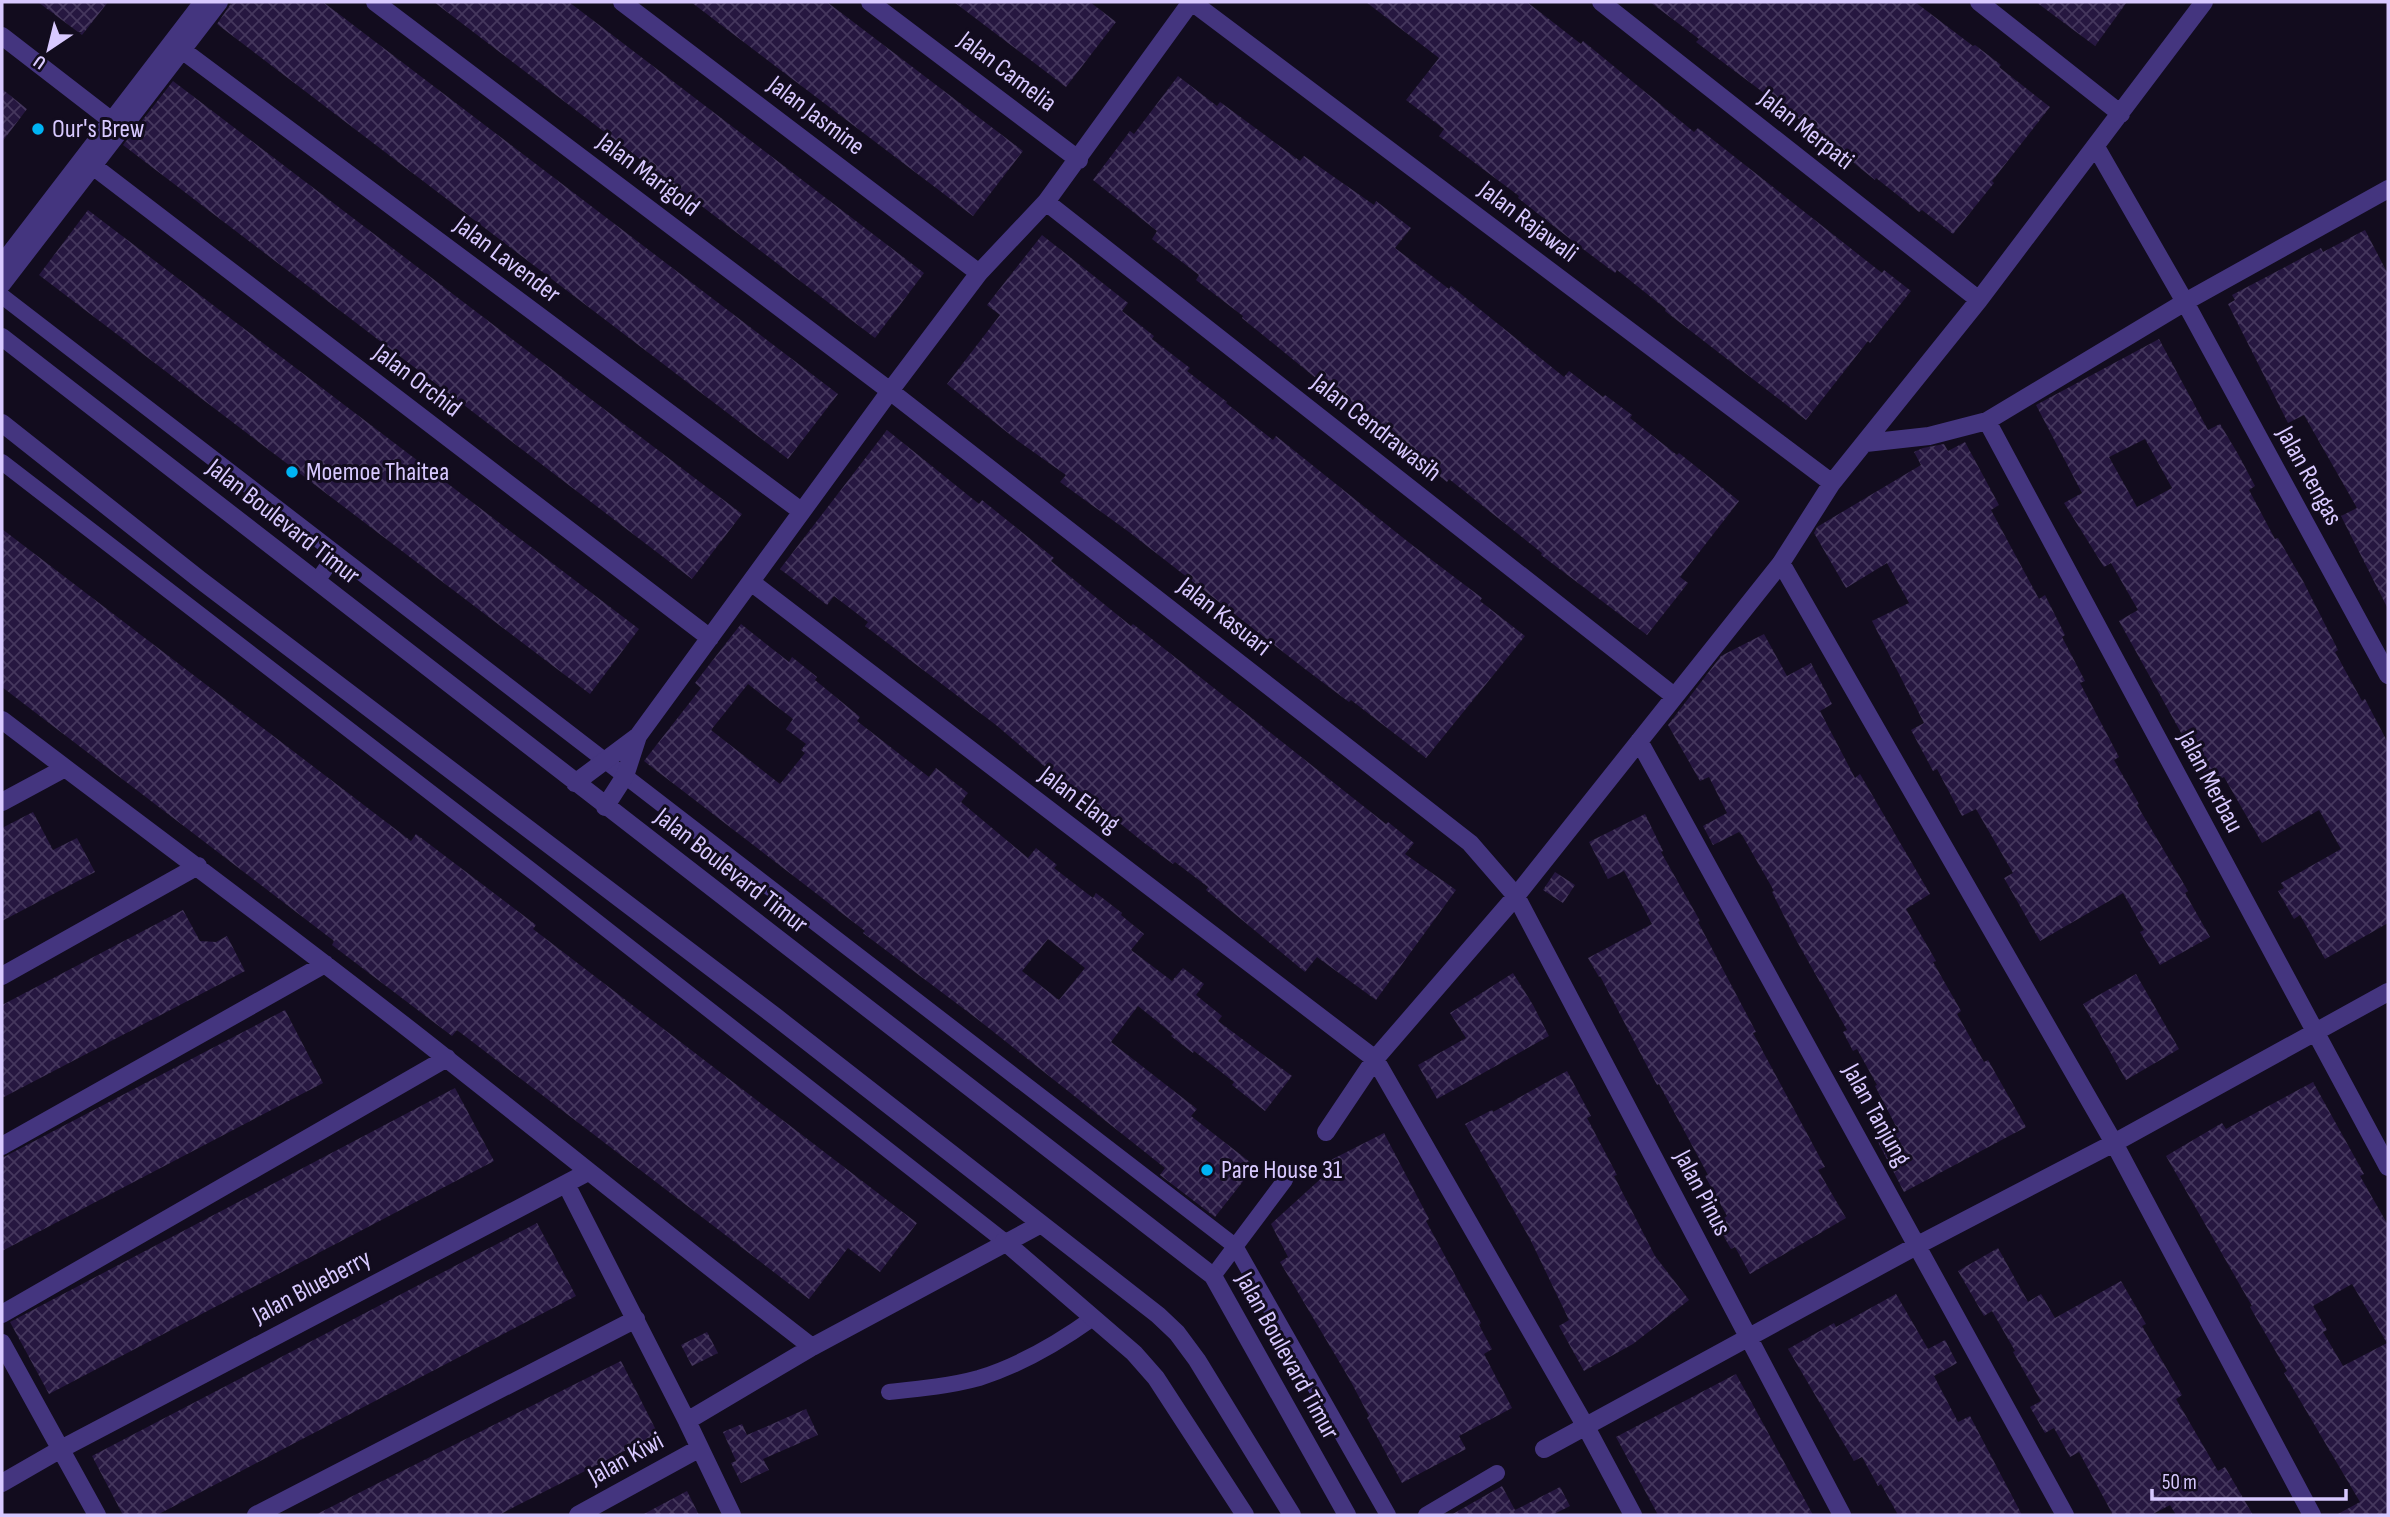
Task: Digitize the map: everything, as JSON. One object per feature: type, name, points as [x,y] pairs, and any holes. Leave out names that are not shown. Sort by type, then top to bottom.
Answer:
[{"type":"street","points":[[2,264],[203,2]]},
{"type":"street","points":[[2,285],[219,2]]},
{"type":"street","name":"Jalan Marigold","points":[[375,2],[890,391]]},
{"type":"street","name":"Jalan Jasmine","points":[[622,2],[979,273]]},
{"type":"street","name":"Jalan Camelia","points":[[870,2],[1079,160]]},
{"type":"street","points":[[605,807],[625,776],[638,736],[801,511],[979,273],[1046,202],[1079,160],[1192,2]]},
{"type":"street","name":"Jalan Rajawali","points":[[1192,2],[1832,483]]},
{"type":"street","name":"Jalan Merpati","points":[[1601,2],[1979,300]]},
{"type":"street","points":[[1979,2],[2121,114]]},
{"type":"street","points":[[1326,1132],[1375,1059],[1516,896],[1781,563],[1832,483],[1979,300],[2204,2]]},
{"type":"street","points":[[2,36],[112,121]]},
{"type":"street","name":"Jalan Lavender","points":[[182,50],[801,511]]},
{"type":"street","name":"Jalan Rengas","points":[[2096,146],[2185,302],[2388,675]]},
{"type":"street","name":"Jalan Orchid","points":[[93,166],[710,638]]},
{"type":"street","points":[[1866,443],[1929,436],[1987,421],[2185,302],[2388,189]]},
{"type":"street","name":"Jalan Cendrawasih","points":[[1046,202],[1674,696]]},
{"type":"street","name":"Jalan Boulevard Timur","points":[[2,337],[1213,1276],[1346,1515]]},
{"type":"street","name":"Jalan Kasuari","points":[[890,391],[1470,843],[1516,896]]},
{"type":"street","name":"Jalan Merbau","points":[[1987,421],[2388,1167]]},
{"type":"street","points":[[2,424],[199,579],[776,1017],[1158,1315],[1177,1333],[1197,1360],[1292,1515]]},
{"type":"street","points":[[1781,563],[2114,1143],[2312,1515]]},
{"type":"street","name":"Jalan Elang","points":[[751,582],[1375,1059]]},
{"type":"street","points":[[2,720],[325,964],[812,1347]]},
{"type":"street","points":[[575,783],[638,736]]},
{"type":"street","name":"Jalan Tanjung","points":[[1639,741],[2065,1515]]},
{"type":"street","points":[[2,802],[65,768]]},
{"type":"street","points":[[2,976],[198,866]]},
{"type":"street","name":"Jalan Pinus","points":[[1516,896],[1842,1515]]},
{"type":"street","points":[[2,1146],[325,964]]},
{"type":"street","points":[[1544,1449],[1918,1245],[2114,1143],[2388,992]]},
{"type":"street","points":[[2,1314],[446,1058]]},
{"type":"street","points":[[1375,1059],[1587,1427],[1633,1515]]},
{"type":"street","name":"Jalan Blueberry","points":[[2,1483],[61,1449],[588,1172]]},
{"type":"street","points":[[566,1184],[732,1515]]},
{"type":"street","points":[[687,1421],[812,1347],[1004,1241],[1041,1224]]},
{"type":"street","points":[[1004,1241],[1134,1353],[1156,1378],[1245,1515]]},
{"type":"street","points":[[256,1515],[636,1319]]},
{"type":"street","points":[[2,1343],[97,1515]]},
{"type":"street","name":"Jalan Kiwi","points":[[578,1515],[700,1448]]},
{"type":"lane","points":[[2,296],[1235,1246],[1388,1515]]},
{"type":"lane","points":[[2,462],[536,874],[1004,1241]]},
{"type":"lane","points":[[317,582],[336,554]]},
{"type":"lane","points":[[182,602],[199,579]]},
{"type":"lane","points":[[1213,1276],[1285,1180]]},
{"type":"lane","points":[[889,1392],[980,1377],[1031,1357],[1063,1340],[1093,1318]]},
{"type":"lane","points":[[1426,1515],[1497,1473]]},
{"type":"building","points":[[38,2],[108,2],[82,35]]},
{"type":"building","points":[[232,2],[323,2],[838,394],[788,459],[217,24]]},
{"type":"building","points":[[434,2],[569,2],[924,273],[875,338]]},
{"type":"building","points":[[691,2],[827,2],[1023,151],[973,216]]},
{"type":"building","points":[[954,2],[1090,2],[1116,22],[1066,87]]},
{"type":"building","points":[[1366,2],[1527,2],[1581,44],[1583,41],[1694,132],[1698,128],[1882,273],[1884,270],[1911,291],[1806,420],[1665,311],[1666,309],[1617,270],[1615,273],[1579,246],[1518,198],[1519,196],[1439,136],[1444,129],[1406,100],[1439,58]]},
{"type":"building","points":[[1650,2],[1915,2],[2001,65],[1999,67],[2050,107],[1953,234],[1922,210],[1919,212],[1876,178],[1875,180],[1801,119],[1696,42],[1699,39]]},
{"type":"building","points":[[2036,2],[2127,2],[2095,46]]},
{"type":"building","points":[[1178,76],[1217,106],[1220,102],[1300,161],[1304,156],[1374,205],[1376,201],[1411,228],[1395,248],[1449,289],[1451,286],[1564,377],[1569,371],[1603,397],[1605,395],[1632,415],[1630,418],[1739,501],[1680,577],[1688,583],[1647,635],[1541,555],[1542,553],[1449,479],[1447,482],[1343,399],[1340,402],[1314,382],[1317,379],[1196,280],[1199,275],[1152,239],[1157,231],[1093,180],[1130,131],[1134,134]]},
{"type":"building","points":[[173,81],[742,514],[692,579],[123,145]]},
{"type":"building","points":[[2,89],[27,109],[2,142]]},
{"type":"building","points":[[88,210],[639,629],[590,694],[39,275]]},
{"type":"building","points":[[2365,230],[2388,274],[2388,609],[2341,516],[2357,508],[2304,415],[2288,423],[2228,304],[2235,300],[2232,295],[2321,248],[2323,252]]},
{"type":"building","points":[[1042,235],[1128,303],[1122,311],[1154,336],[1152,339],[1190,368],[1187,371],[1273,440],[1276,436],[1482,598],[1480,601],[1525,636],[1426,758],[1060,482],[1066,475],[1018,441],[947,384],[1000,315],[987,305]]},
{"type":"building","points":[[2159,339],[2208,430],[2220,424],[2255,486],[2249,490],[2275,539],[2278,538],[2303,581],[2338,650],[2335,652],[2362,701],[2365,699],[2388,743],[2388,923],[2325,959],[2300,915],[2294,919],[2278,891],[2284,888],[2281,883],[2341,849],[2319,810],[2262,843],[2224,777],[2210,785],[2119,621],[2138,610],[2111,563],[2104,567],[2064,503],[2082,493],[2036,405]],"holes":[[[2145,439],[2172,488],[2137,507],[2109,457]]]},
{"type":"building","points":[[887,430],[979,504],[982,500],[1054,558],[1051,561],[1131,626],[1133,624],[1386,824],[1388,822],[1414,843],[1405,854],[1456,890],[1376,1000],[1317,957],[1305,972],[1206,890],[1208,887],[1175,862],[1173,864],[1079,790],[1078,792],[1051,772],[996,725],[865,626],[868,622],[834,596],[827,605],[780,569]]},
{"type":"building","points":[[1965,442],[1999,505],[1991,510],[2039,599],[2045,595],[2065,635],[2062,637],[2085,681],[2080,683],[2119,757],[2114,760],[2139,804],[2137,805],[2188,891],[2185,893],[2210,937],[2160,965],[2140,932],[2144,930],[2123,893],[2040,941],[2004,878],[2013,873],[1976,809],[1962,816],[1937,769],[1933,771],[1911,730],[1924,723],[1872,621],[1909,603],[1887,563],[1846,588],[1814,533],[1817,527],[1921,465],[1914,452],[1944,444],[1948,451]]},
{"type":"building","points":[[2,529],[411,841],[416,834],[536,925],[533,929],[917,1223],[880,1272],[848,1248],[809,1299],[457,1030],[452,1036],[332,945],[334,941],[2,687]]},
{"type":"building","points":[[741,624],[789,662],[792,657],[817,677],[815,680],[860,717],[857,721],[929,777],[936,768],[968,793],[961,802],[1028,858],[1036,848],[1057,865],[1054,868],[1093,898],[1096,893],[1122,913],[1121,915],[1144,934],[1131,950],[1172,981],[1183,968],[1204,984],[1196,995],[1222,1016],[1218,1021],[1292,1076],[1265,1111],[1232,1085],[1234,1082],[1171,1036],[1173,1034],[1138,1006],[1111,1042],[1197,1109],[1191,1116],[1255,1166],[1215,1217],[1160,1175],[1165,1168],[644,761],[701,688],[695,683]],"holes":[[[748,684],[793,719],[786,729],[806,744],[801,750],[805,753],[780,784],[711,730]],[[1048,939],[1085,968],[1059,1000],[1022,971]]]},
{"type":"building","points":[[1764,634],[1787,676],[1811,663],[1832,704],[1820,711],[1855,778],[1860,774],[1930,894],[1906,909],[1961,1011],[1957,1014],[1984,1062],[1988,1060],[2026,1127],[1904,1192],[1878,1142],[1899,1132],[1875,1086],[1877,1085],[1857,1049],[1853,1051],[1843,1032],[1847,1030],[1795,938],[1772,892],[1774,891],[1742,835],[1739,832],[1713,845],[1703,826],[1727,813],[1709,777],[1700,781],[1668,725],[1721,656]]},
{"type":"building","points":[[33,812],[53,850],[77,838],[95,872],[2,921],[2,828]]},
{"type":"building","points":[[1645,814],[1663,851],[1661,852],[1700,921],[1698,922],[1756,1032],[1753,1033],[1825,1167],[1818,1170],[1846,1218],[1750,1274],[1735,1247],[1731,1249],[1716,1223],[1727,1216],[1705,1176],[1708,1175],[1588,958],[1652,924],[1624,871],[1608,879],[1589,842]]},
{"type":"building","points":[[1555,872],[1575,885],[1563,903],[1543,890]]},
{"type":"building","points":[[183,910],[200,941],[216,942],[227,936],[245,971],[2,1098],[2,1005]]},
{"type":"building","points":[[1513,973],[1549,1036],[1437,1099],[1418,1065],[1466,1038],[1450,1013]]},
{"type":"building","points":[[2136,974],[2179,1049],[2126,1080],[2083,1004]]},
{"type":"building","points":[[285,1010],[323,1083],[2,1251],[2,1158]]},
{"type":"building","points":[[1567,1071],[1591,1116],[1587,1118],[1617,1175],[1614,1176],[1655,1256],[1689,1300],[1633,1344],[1584,1371],[1559,1326],[1569,1320],[1530,1239],[1465,1124],[1492,1110],[1493,1112]]},
{"type":"building","points":[[2313,1082],[2364,1174],[2360,1176],[2388,1225],[2388,1515],[2336,1515],[2360,1502],[2284,1373],[2287,1371],[2250,1307],[2252,1306],[2166,1156],[2222,1123],[2226,1129]],"holes":[[[2352,1284],[2387,1343],[2343,1366],[2323,1332],[2327,1330],[2313,1306]]]},
{"type":"building","points":[[455,1088],[494,1161],[49,1394],[10,1322]]},
{"type":"building","points":[[1384,1133],[1429,1219],[1426,1221],[1481,1323],[1479,1325],[1492,1349],[1484,1354],[1512,1408],[1459,1436],[1466,1449],[1402,1483],[1350,1380],[1280,1262],[1288,1257],[1271,1224],[1327,1173],[1323,1164]]},
{"type":"building","points":[[537,1223],[576,1296],[157,1515],[123,1515],[92,1456]]},
{"type":"building","points":[[1998,1248],[2028,1302],[2041,1294],[2055,1318],[2121,1281],[2146,1324],[2142,1326],[2182,1395],[2176,1399],[2218,1471],[2225,1467],[2253,1515],[2176,1515],[2170,1505],[2151,1515],[2113,1515],[2079,1452],[2070,1457],[2054,1428],[2045,1433],[2030,1407],[2041,1401],[2013,1352],[2015,1351],[1992,1311],[1984,1316],[1958,1271]]},
{"type":"building","points":[[1896,1294],[1928,1349],[1945,1340],[1957,1363],[1934,1376],[1958,1422],[1970,1416],[2022,1515],[1898,1515],[1862,1457],[1854,1461],[1788,1349],[1834,1323],[1836,1327]]},
{"type":"building","points":[[707,1332],[718,1353],[692,1366],[681,1345]]},
{"type":"building","points":[[621,1361],[658,1434],[499,1515],[315,1515]]},
{"type":"building","points":[[1736,1374],[1813,1515],[1658,1515],[1616,1437]]},
{"type":"building","points":[[806,1409],[818,1435],[763,1459],[769,1470],[741,1483],[731,1463],[736,1461],[723,1432],[742,1424],[747,1435]]},
{"type":"building","points":[[1502,1486],[1515,1510],[1560,1487],[1570,1506],[1552,1515],[1451,1515]]},
{"type":"building","points":[[687,1491],[699,1515],[642,1515]]},
{"type":"place","name":"Our's Brew","points":[[38,129]]},
{"type":"place","name":"Moemoe Thaitea","points":[[292,472]]},
{"type":"place","name":"Pare House 31","points":[[1207,1170]]}]
